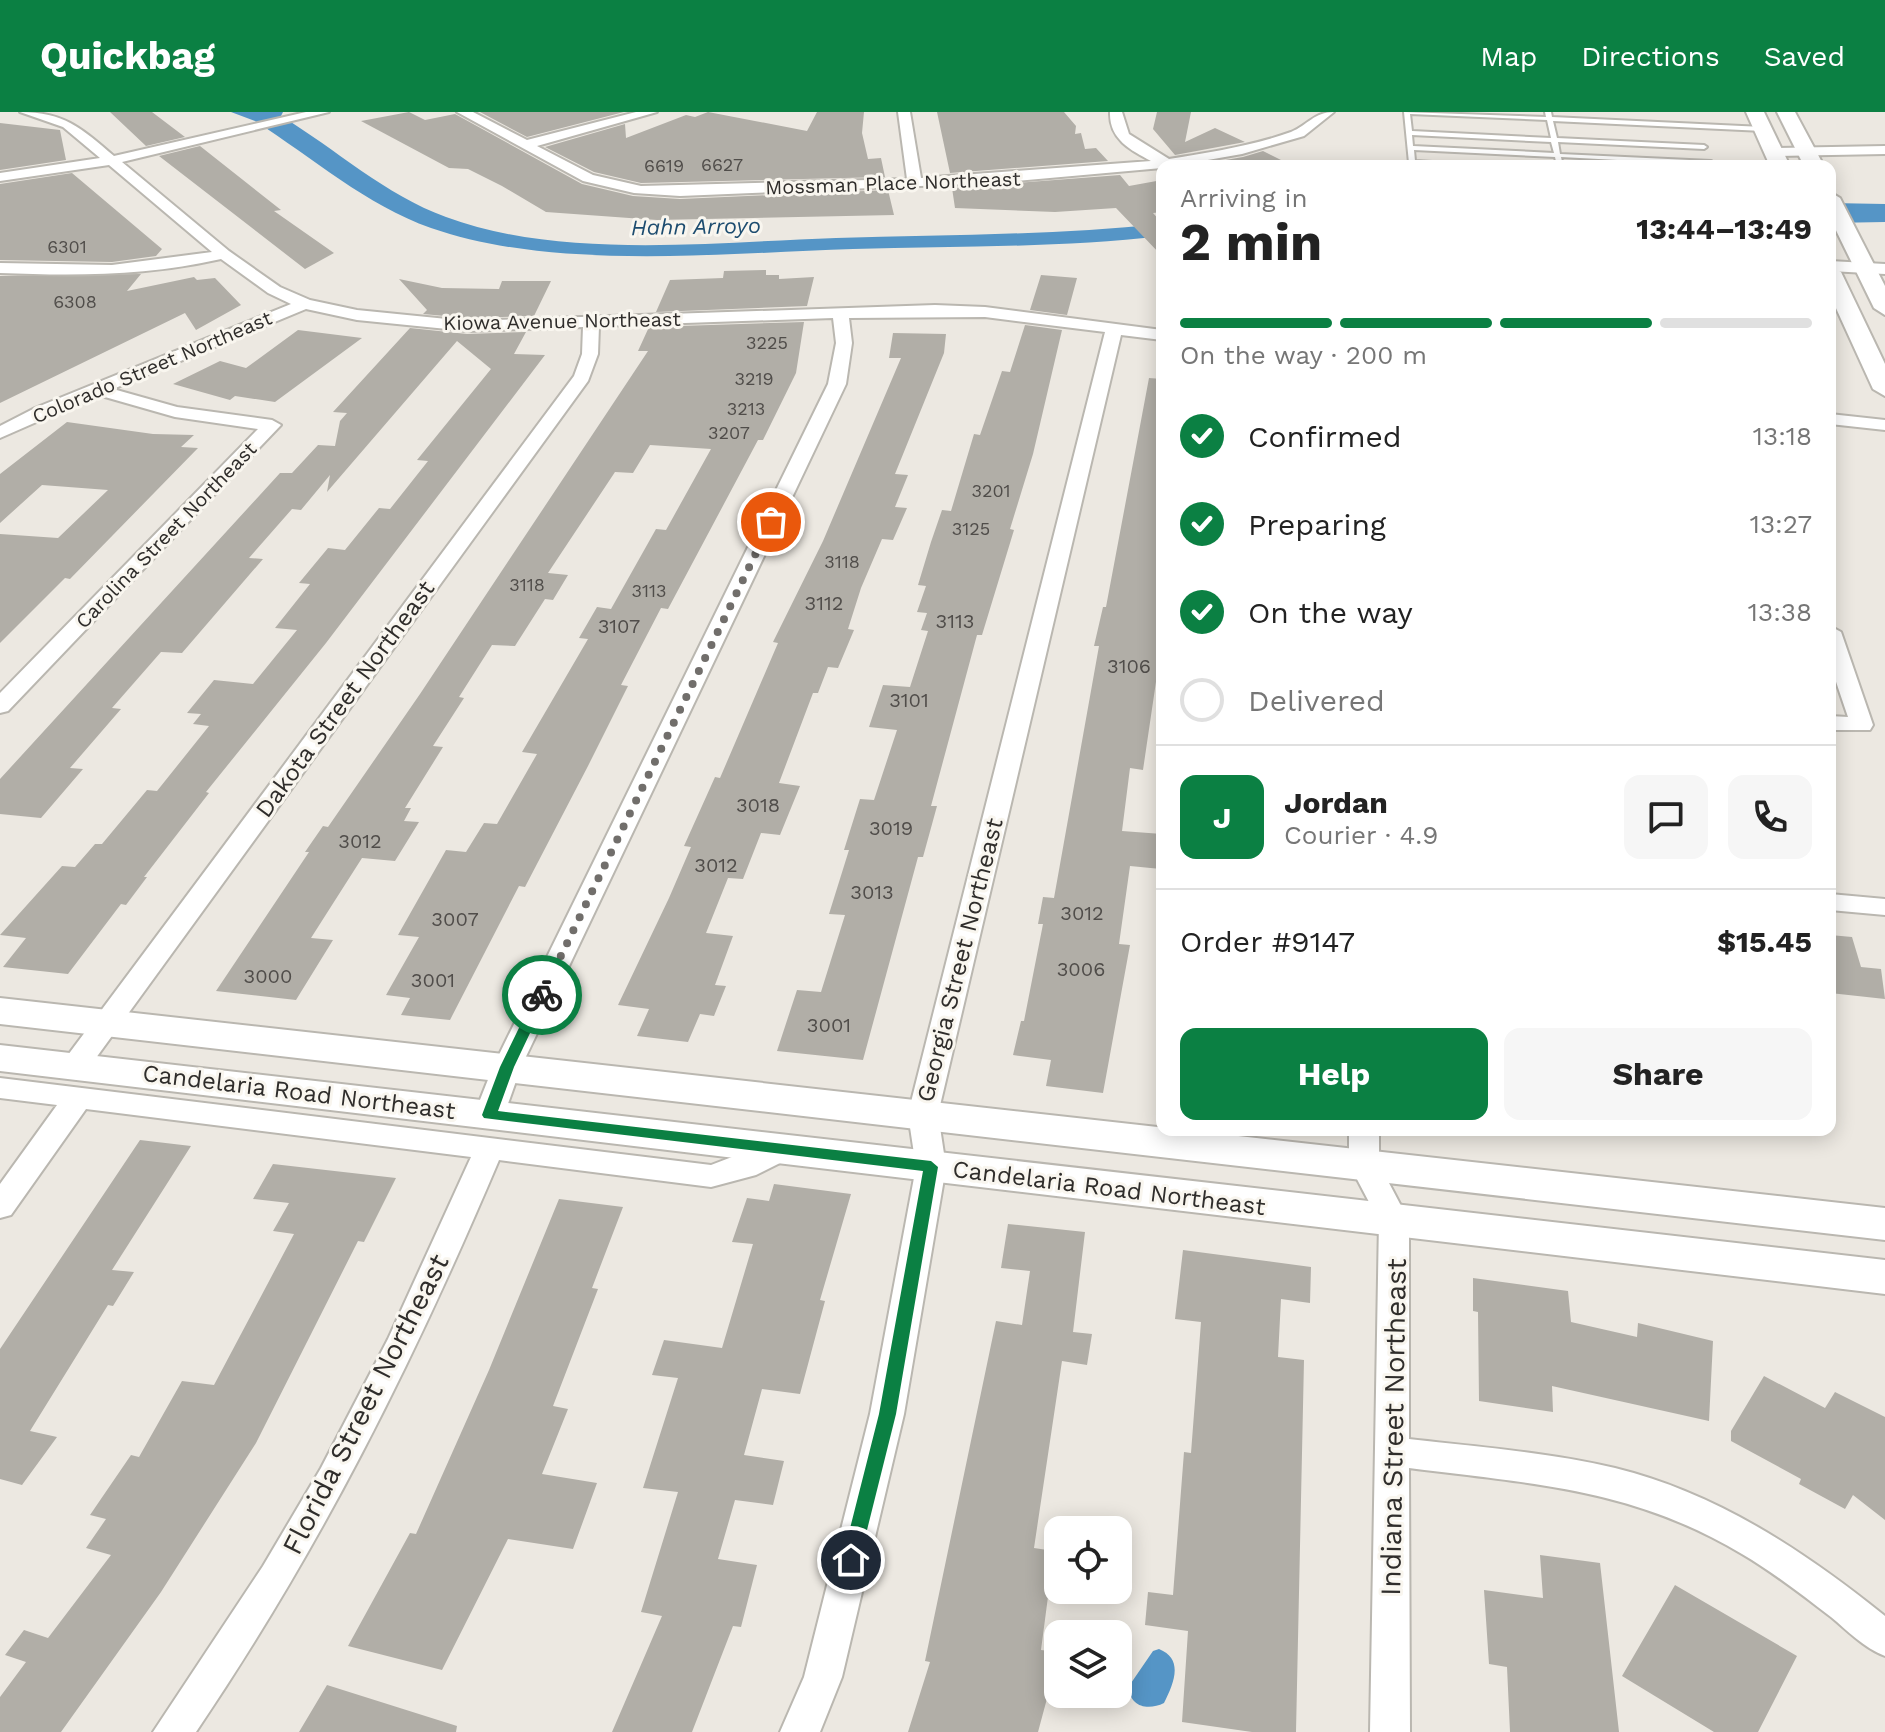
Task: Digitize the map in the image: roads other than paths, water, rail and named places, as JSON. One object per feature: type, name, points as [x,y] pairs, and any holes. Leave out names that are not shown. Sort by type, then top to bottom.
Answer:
[{"type":"main road","points":[[1786,112],[1810,159]]},
{"type":"main road","points":[[1759,120],[1777,159]]},
{"type":"main road","points":[[1836,209],[1875,269],[1885,308]]},
{"type":"main road","points":[[1836,285],[1885,389]]},
{"type":"main road","name":"Candelaria Road Northeast","points":[[0,1011],[923,1114],[1156,1131]]},
{"type":"main road","name":"Candelaria Road Northeast","points":[[0,1058],[76,1082],[490,1131],[782,1149],[1885,1277]]},
{"type":"main road","name":"Candelaria Road Northeast","points":[[1217,1136],[1364,1147],[1885,1224]]},
{"type":"street","name":"Kiowa Avenue Northeast","points":[[26,112],[68,124],[224,254],[274,290],[305,304],[414,323],[467,326],[911,310],[985,312],[1156,334]]},
{"type":"street","points":[[0,177],[113,160],[323,112]]},
{"type":"street","name":"Mossman Place Northeast","points":[[463,112],[588,178],[641,190],[1038,178],[1156,163]]},
{"type":"street","points":[[524,145],[651,112]]},
{"type":"street","points":[[904,112],[915,183]]},
{"type":"street","points":[[1116,112],[1114,124],[1120,134],[1162,160]]},
{"type":"street","name":"Mossman Place Northeast","points":[[1175,160],[1274,141],[1313,127],[1328,112]]},
{"type":"street","points":[[1777,159],[1810,159],[1885,150]]},
{"type":"street","points":[[0,268],[99,273],[162,268],[224,254]]},
{"type":"street","points":[[1836,266],[1875,269]]},
{"type":"street","name":"Colorado Street Northeast","points":[[0,433],[96,389],[305,304]]},
{"type":"street","name":"Florida Street Northeast","points":[[173,1732],[240,1637],[308,1525],[357,1432],[490,1131],[507,1067],[837,384],[844,343],[840,313]]},
{"type":"street","name":"Dakota Street Northeast","points":[[0,1207],[76,1082],[105,1023],[582,377],[590,354],[591,322]]},
{"type":"street","name":"Georgia Street Northeast","points":[[800,1732],[823,1677],[887,1414],[931,1167],[923,1114],[1114,328]]},
{"type":"street","name":"Carolina Street Northeast","points":[[0,706],[272,425],[175,412],[96,389]]},
{"type":"street","points":[[1836,420],[1885,425]]},
{"type":"street","points":[[1836,649],[1862,725],[1836,723]]},
{"type":"street","points":[[1836,903],[1885,907]]},
{"type":"street","points":[[0,1088],[76,1082]]},
{"type":"street","name":"Indiana Street Northeast","points":[[1364,1147],[1394,1221],[1390,1732]]},
{"type":"street","points":[[1392,1451],[1617,1483],[1697,1511],[1820,1584],[1885,1639]]},
{"type":"lane","points":[[1412,160],[1407,112],[1549,115],[1694,126],[1759,120]]},
{"type":"lane","points":[[1549,115],[1559,160]]},
{"type":"lane","points":[[1694,126],[1709,160]]},
{"type":"lane","points":[[1409,133],[1704,147]]},
{"type":"lane","points":[[1411,148],[1634,160]]},
{"type":"water","points":[[231,112],[283,112],[281,116],[361,171],[424,208],[491,230],[539,239],[588,244],[690,244],[1040,232],[1156,225],[1156,237],[1046,245],[695,255],[584,255],[531,250],[479,241],[407,218],[362,194],[255,121]]},
{"type":"water","points":[[1836,203],[1885,204],[1885,222],[1836,223]]},
{"type":"water","points":[[1159,1649],[1167,1653],[1175,1672],[1164,1703],[1146,1707],[1132,1699],[1132,1682],[1153,1651]]},
{"type":"water label","name":"Hahn Arroyo","points":[[696,226]]}]
